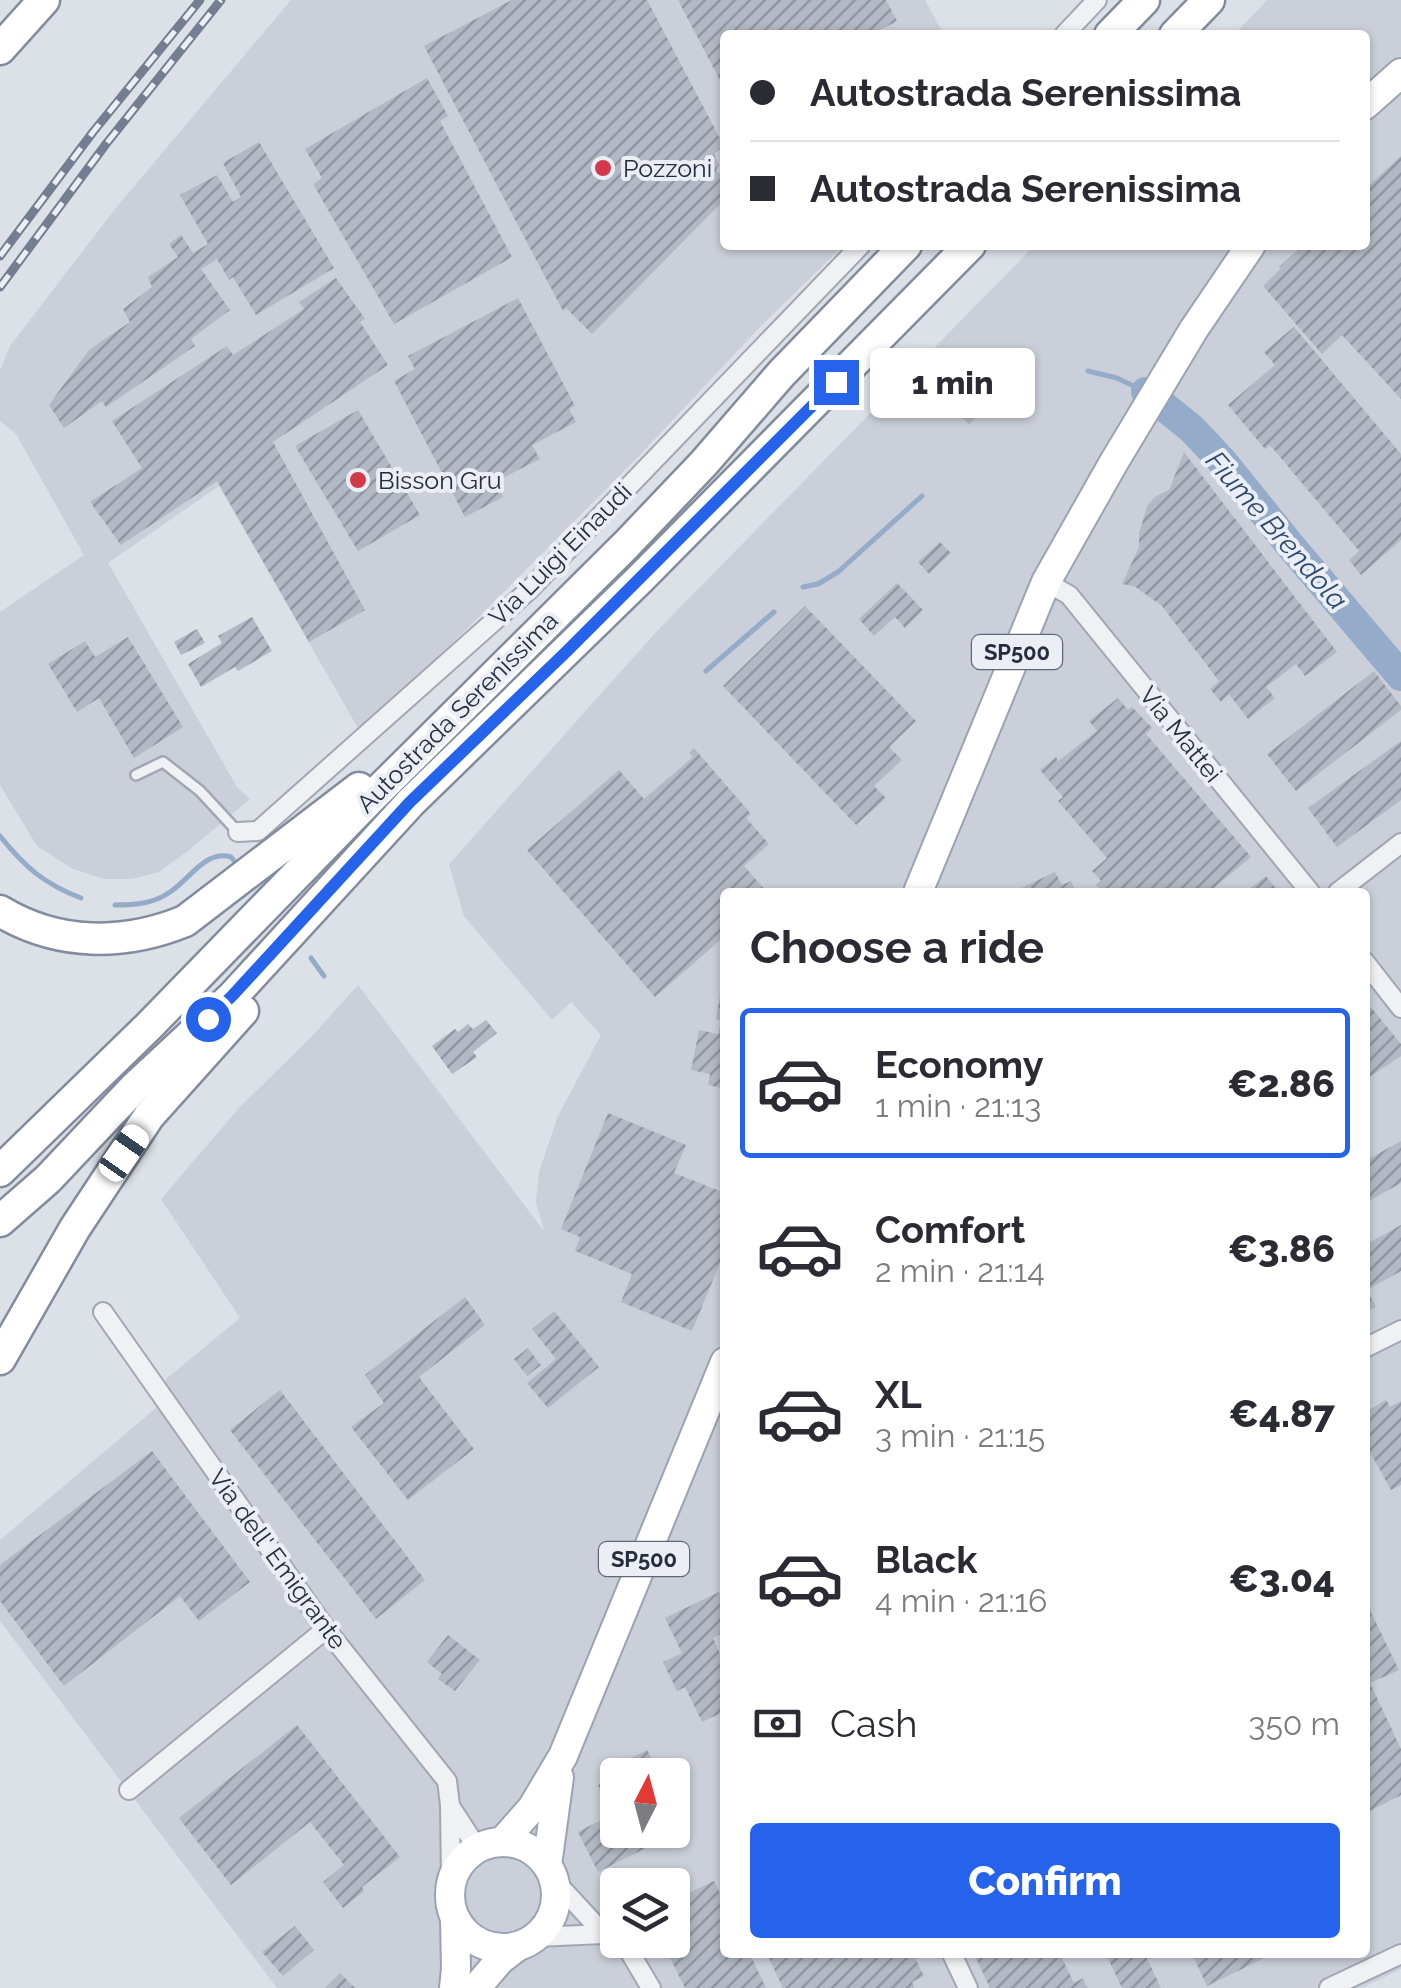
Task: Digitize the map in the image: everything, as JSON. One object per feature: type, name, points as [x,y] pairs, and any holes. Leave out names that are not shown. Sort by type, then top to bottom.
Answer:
[{"type":"highway","points":[[0,26],[20,0]]},
{"type":"highway","points":[[0,50],[44,0]]},
{"type":"highway","points":[[1115,30],[1144,0]]},
{"type":"highway","points":[[1180,30],[1209,0]]},
{"type":"highway","name":"Autostrada Serenissima","points":[[0,1171],[626,545],[781,374],[901,250]]},
{"type":"highway","name":"Autostrada Serenissima","points":[[0,1221],[48,1179],[134,1088],[232,996],[410,802],[640,579],[965,250]]},
{"type":"highway","points":[[0,911],[31,928],[105,940],[143,936],[185,921],[438,730]]},
{"type":"highway","points":[[0,1359],[75,1228],[149,1116],[384,858],[446,769]]},
{"type":"main road","points":[[1370,101],[1401,73]]},
{"type":"main road","name":"SP500","points":[[920,888],[1046,582],[1169,370],[1247,250]]},
{"type":"main road","name":"SP500","points":[[451,1883],[462,1861],[492,1844],[532,1808],[563,1756],[720,1374]]},
{"type":"main road","name":"SP500","points":[[476,1988],[500,1960],[547,1925],[554,1911],[556,1896],[550,1872],[553,1808],[563,1756]]},
{"type":"main road","points":[[492,1844],[515,1843],[527,1848],[550,1872]]},
{"type":"main road","points":[[451,1883],[454,1988]]},
{"type":"main road","points":[[454,1918],[465,1933],[480,1943],[498,1948],[526,1942]]},
{"type":"street","points":[[1069,30],[1098,0]]},
{"type":"street","name":"Via Luigi Einaudi","points":[[238,832],[258,831],[528,590],[856,250]]},
{"type":"street","name":"Via Mattei","points":[[1046,582],[1068,595],[1307,888]]},
{"type":"street","points":[[1343,888],[1401,843]]},
{"type":"street","points":[[1370,968],[1401,1008]]},
{"type":"street","name":"Via dell' Emigrante","points":[[103,1312],[326,1629],[447,1782],[451,1883]]},
{"type":"street","points":[[1370,1346],[1401,1330]]},
{"type":"street","points":[[128,1790],[326,1629]]},
{"type":"street","name":"Via dell' Emigrante","points":[[450,1805],[472,1840],[492,1844]]},
{"type":"street","points":[[550,1872],[600,1929]]},
{"type":"street","points":[[526,1942],[600,1934]]},
{"type":"street","points":[[1330,1988],[1401,1954]]},
{"type":"street","points":[[633,1958],[650,1988]]},
{"type":"street","points":[[953,1958],[968,1988]]},
{"type":"lane","points":[[136,776],[163,762],[200,791],[238,832]]},
{"type":"shaded area","points":[[291,0],[925,0],[941,30],[720,30],[720,250],[839,250],[477,619],[358,728],[219,486],[108,563],[237,787],[250,799],[159,872],[132,879],[104,879],[73,869],[37,846],[0,785],[0,612],[84,555],[16,434],[0,421],[0,370],[10,346],[115,209]]},
{"type":"shaded area","points":[[1267,0],[1401,0],[1401,1969],[1362,1988],[277,1988],[0,1621],[0,1540],[156,1408],[166,1379],[240,1318],[161,1199],[239,1108],[358,985],[544,1231],[536,1202],[539,1172],[558,1116],[601,1035],[571,1002],[552,1020],[464,916],[449,864],[657,631],[1030,250],[1370,250],[1370,30],[1239,30]]},
{"type":"building","name":"Pozzoni","points":[[512,0],[647,0],[720,138],[720,149],[714,154],[719,165],[716,170],[720,174],[720,204],[592,334],[566,308],[563,311],[424,46]]},
{"type":"building","points":[[678,0],[886,0],[897,21],[880,30],[720,30],[720,80]]},
{"type":"building","points":[[427,78],[448,116],[440,121],[512,257],[394,324],[313,184],[322,178],[305,149]]},
{"type":"building","points":[[259,142],[334,268],[256,315],[217,259],[201,269],[230,310],[191,339],[195,346],[106,407],[102,401],[64,428],[49,405],[89,350],[130,322],[123,309],[152,287],[148,277],[178,257],[169,244],[181,235],[193,253],[208,244],[180,195],[217,175],[233,202],[241,197],[223,163]]},
{"type":"building","points":[[1401,156],[1401,399],[1342,335],[1322,354],[1263,286],[1298,250],[1370,250],[1370,184]]},
{"type":"building","points":[[336,278],[365,319],[360,322],[388,365],[273,442],[365,610],[309,642],[217,481],[121,545],[90,502],[142,468],[112,421],[227,346],[233,355],[304,309],[299,302]]},
{"type":"building","points":[[518,298],[575,406],[569,409],[576,422],[532,445],[540,459],[495,482],[503,497],[465,517],[394,381],[415,369],[408,356]]},
{"type":"building","points":[[1294,327],[1401,454],[1401,540],[1361,575],[1349,560],[1359,551],[1270,445],[1265,449],[1228,405],[1275,365],[1264,352]]},
{"type":"building","points":[[979,385],[994,399],[969,424],[955,410]]},
{"type":"building","name":"Bisson Gru","points":[[358,410],[420,515],[358,551],[295,446]]},
{"type":"building","points":[[1184,452],[1337,652],[1305,676],[1296,664],[1266,687],[1275,698],[1248,719],[1229,694],[1221,702],[1210,689],[1219,681],[1162,606],[1134,586],[1122,584],[1139,547],[1147,506],[1169,490]]},
{"type":"building","points":[[940,542],[951,553],[929,574],[918,562]]},
{"type":"building","points":[[897,583],[923,610],[905,628],[895,617],[874,636],[859,619]]},
{"type":"building","points":[[805,606],[916,721],[889,747],[902,760],[874,786],[886,798],[856,825],[723,686]]},
{"type":"building","points":[[252,617],[272,651],[201,687],[188,664],[222,643],[218,636]]},
{"type":"building","points":[[197,629],[205,643],[181,655],[174,642]]},
{"type":"building","points":[[128,637],[183,727],[134,758],[99,698],[77,712],[48,664],[85,641],[95,657]]},
{"type":"building","points":[[1374,671],[1401,710],[1296,791],[1267,754]]},
{"type":"building","points":[[1118,698],[1128,710],[1132,707],[1152,728],[1146,734],[1251,857],[1214,888],[1099,888],[1096,885],[1101,881],[1092,871],[1107,858],[1058,801],[1063,797],[1040,770],[1097,731],[1089,721]]},
{"type":"building","points":[[1401,741],[1401,800],[1337,847],[1308,808]]},
{"type":"building","points":[[694,748],[751,814],[746,818],[769,844],[744,866],[763,888],[720,888],[720,940],[655,997],[527,850],[619,770],[644,799],[693,757],[689,753]]},
{"type":"building","points":[[1055,872],[1062,885],[1071,881],[1074,888],[1021,888]]},
{"type":"building","points":[[1266,876],[1276,888],[1250,888]]},
{"type":"building","points":[[1370,1006],[1401,1044],[1401,1056],[1370,1077]]},
{"type":"building","points":[[486,1020],[497,1033],[473,1052],[477,1057],[452,1074],[432,1046],[455,1029],[458,1032],[468,1024],[473,1029]]},
{"type":"building","points":[[720,1025],[720,1088],[708,1085],[710,1074],[691,1070],[699,1030],[718,1034]]},
{"type":"building","points":[[608,1113],[686,1145],[674,1173],[720,1191],[720,1263],[692,1331],[621,1302],[632,1274],[575,1251],[580,1237],[561,1229]]},
{"type":"building","points":[[1401,1141],[1401,1183],[1370,1200],[1370,1158]]},
{"type":"building","points":[[1401,1225],[1401,1271],[1370,1288],[1370,1242]]},
{"type":"building","points":[[465,1297],[485,1325],[419,1377],[474,1449],[408,1500],[351,1427],[384,1403],[365,1375]]},
{"type":"building","points":[[554,1311],[599,1367],[548,1408],[527,1383],[556,1359],[532,1329]]},
{"type":"building","points":[[528,1348],[541,1365],[527,1376],[514,1359]]},
{"type":"building","points":[[280,1390],[425,1580],[376,1619],[230,1430]]},
{"type":"building","points":[[1386,1400],[1390,1407],[1401,1401],[1401,1485],[1391,1490],[1370,1452],[1370,1409]]},
{"type":"building","points":[[152,1451],[250,1582],[199,1621],[180,1596],[64,1686],[0,1601],[0,1565]]},
{"type":"building","points":[[720,1594],[720,1634],[713,1638],[720,1654],[720,1713],[702,1722],[685,1687],[677,1691],[663,1662],[682,1653],[665,1618]]},
{"type":"building","points":[[1370,1610],[1399,1670],[1370,1683]]},
{"type":"building","points":[[448,1635],[480,1660],[455,1691],[438,1679],[442,1674],[427,1662]]},
{"type":"building","points":[[1370,1683],[1401,1749],[1401,1795],[1370,1811]]},
{"type":"building","points":[[297,1725],[400,1857],[343,1908],[323,1882],[344,1865],[310,1822],[231,1885],[179,1818]]},
{"type":"building","points":[[647,1750],[651,1758],[631,1758]]},
{"type":"building","points":[[600,1820],[600,1848],[646,1848],[598,1872],[578,1832]]},
{"type":"building","points":[[714,1881],[720,1893],[720,1958],[752,1958],[766,1988],[685,1988],[670,1958],[690,1958],[690,1892]]},
{"type":"building","points":[[295,1926],[314,1950],[283,1976],[262,1952]]},
{"type":"building","points":[[769,1958],[915,1958],[924,1976],[912,1982],[915,1988],[783,1988]]},
{"type":"building","points":[[976,1958],[1062,1958],[1074,1983],[1083,1978],[1087,1988],[990,1988]]},
{"type":"building","points":[[1108,1958],[1147,1958],[1161,1988],[1122,1988]]},
{"type":"building","points":[[1194,1958],[1265,1958],[1207,1986]]},
{"type":"building","points":[[340,1973],[355,1988],[325,1988]]},
{"type":"waterway","points":[[1088,371],[1117,378],[1146,392]]},
{"type":"waterway","name":"Fiume Brendola","points":[[1146,392],[1192,429],[1223,462],[1401,676]]},
{"type":"waterway","points":[[803,587],[818,584],[838,572],[922,496]]},
{"type":"waterway","points":[[706,671],[774,612]]},
{"type":"waterway","points":[[0,836],[36,873],[81,898]]},
{"type":"waterway","points":[[115,905],[143,903],[164,896],[214,857],[231,857],[236,863]]},
{"type":"waterway","points":[[311,958],[324,976]]},
{"type":"railway","points":[[0,256],[93,132],[200,0]]},
{"type":"railway","points":[[0,287],[106,144],[221,0]]},
{"type":"place","name":"Pozzoni","points":[[603,168]]},
{"type":"place","name":"Bisson Gru","points":[[358,480]]},
{"type":"route","points":[[208,1019],[410,802],[836,382]]}]
